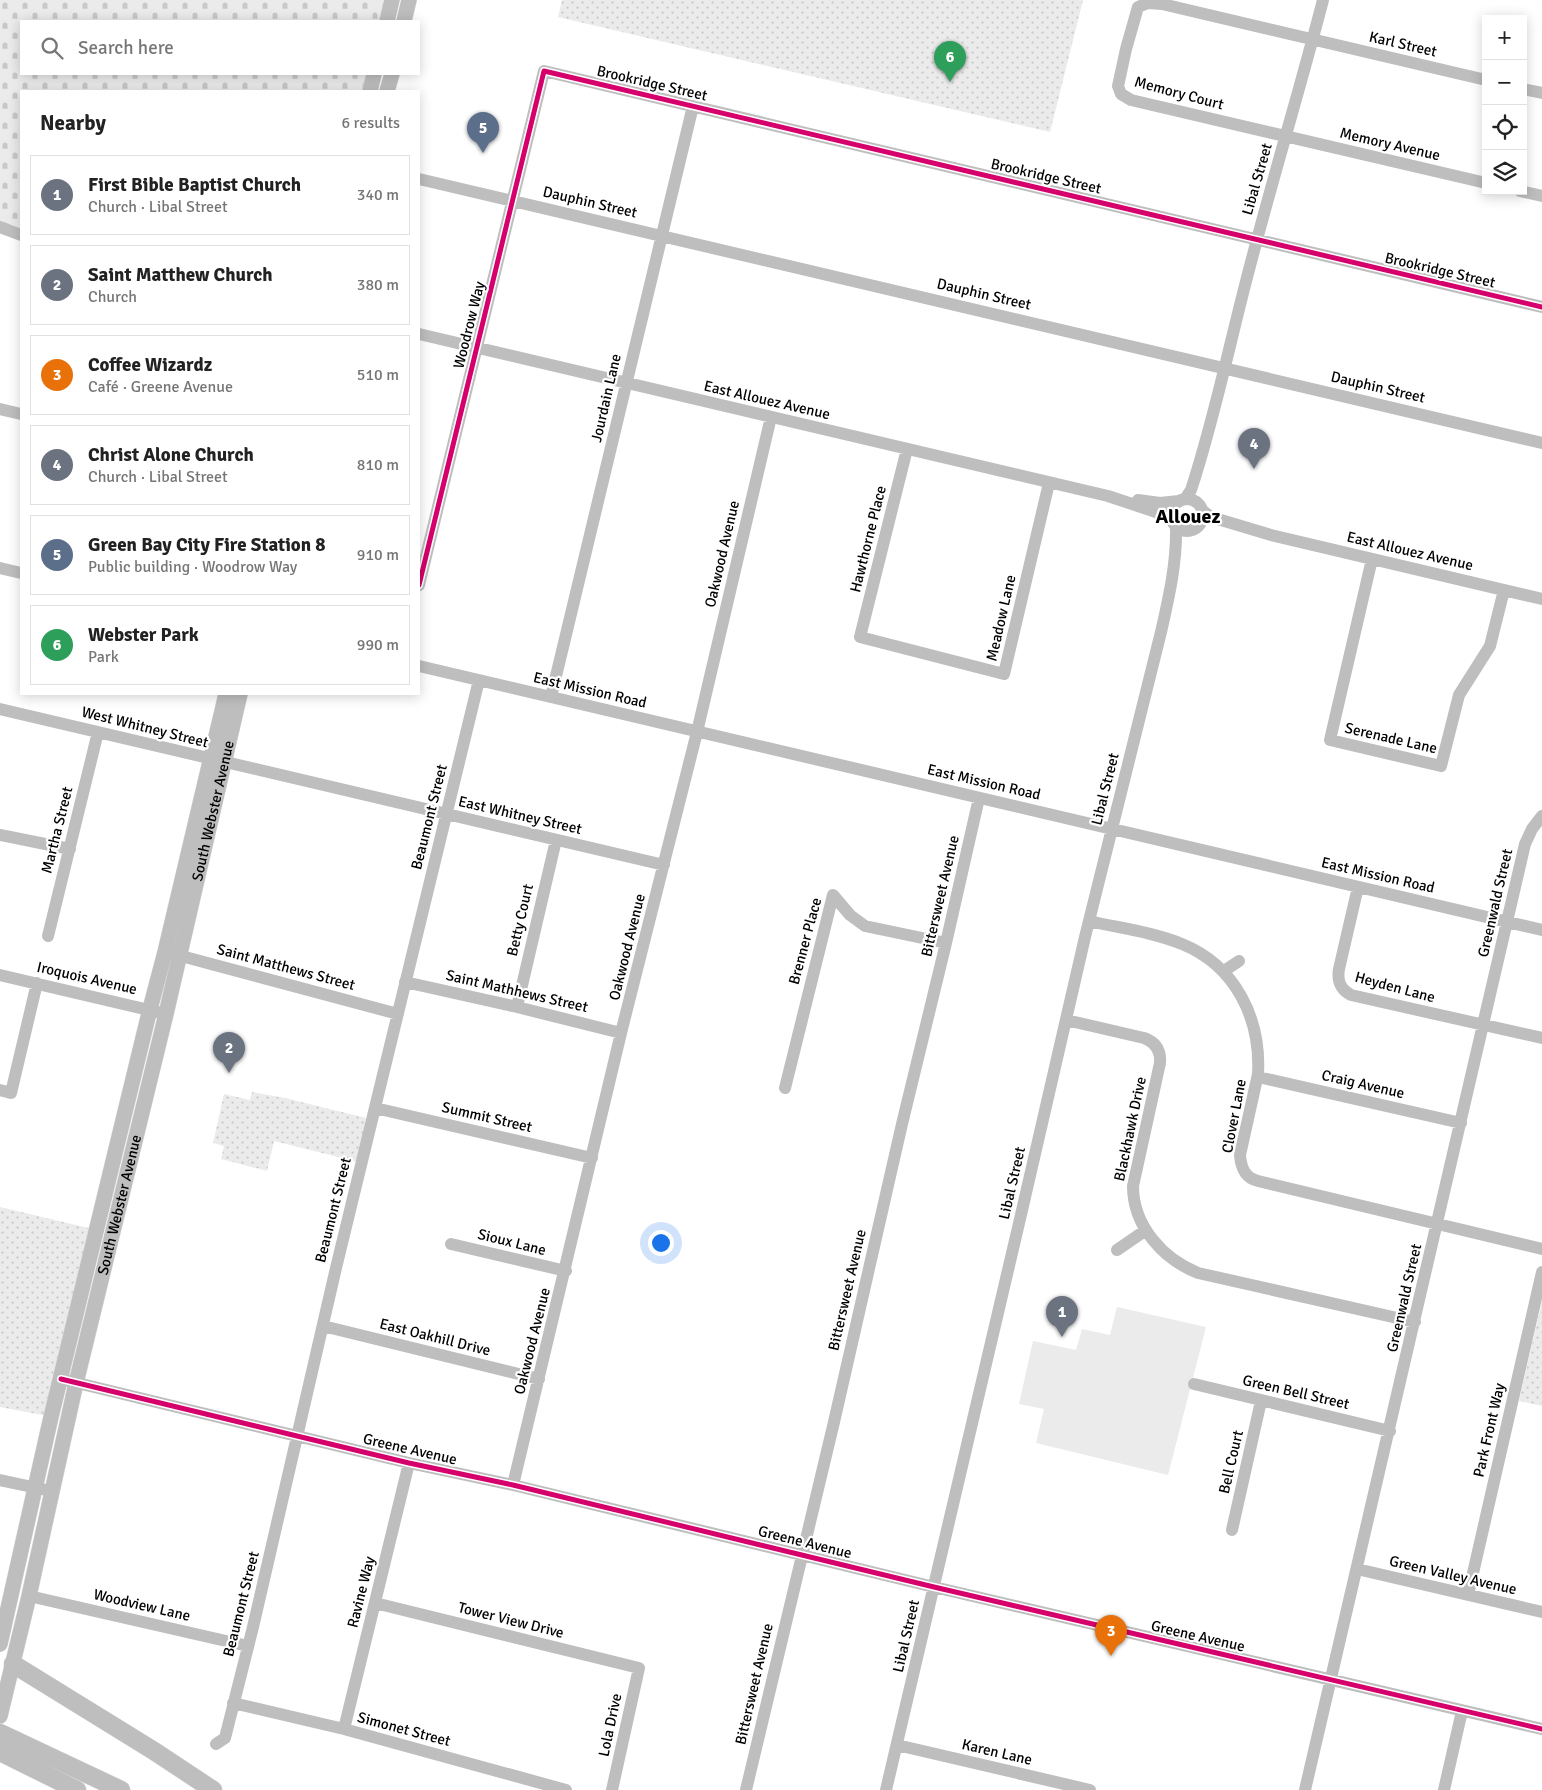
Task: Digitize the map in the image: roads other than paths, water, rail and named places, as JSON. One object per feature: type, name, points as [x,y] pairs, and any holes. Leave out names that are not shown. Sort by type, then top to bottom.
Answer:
[{"type":"highway","points":[[7,1661],[154,1751],[213,1790]]},
{"type":"highway","points":[[0,1733],[121,1790]]},
{"type":"highway","points":[[0,1752],[77,1790]]},
{"type":"main road","points":[[386,20],[392,0]]},
{"type":"main road","points":[[404,20],[410,0]]},
{"type":"main road","points":[[370,90],[374,75]]},
{"type":"main road","points":[[387,90],[392,75]]},
{"type":"main road","name":"South Webster Avenue","points":[[0,1644],[3,1615],[35,1488],[68,1381],[166,1014],[172,954],[216,761],[226,695]]},
{"type":"main road","name":"South Webster Avenue","points":[[216,761],[240,695]]},
{"type":"main road","name":"South Webster Avenue","points":[[2,1709],[7,1661],[29,1596],[51,1491],[68,1381],[150,1009],[172,954]]},
{"type":"street","name":"Libal Street","points":[[1182,500],[1191,490],[1210,425],[1257,240],[1323,0]]},
{"type":"street","name":"Memory Court","points":[[1286,136],[1131,100],[1121,94],[1118,86],[1126,49],[1138,7],[1148,3],[1162,4],[1313,40]]},
{"type":"street","name":"Karl Street","points":[[1313,40],[1482,79]]},
{"type":"street","name":"Brookridge Street","points":[[544,71],[1542,307]]},
{"type":"street","name":"Woodrow Way","points":[[420,580],[511,200],[544,71]]},
{"type":"street","points":[[1527,90],[1542,93]]},
{"type":"street","name":"Jourdain Lane","points":[[551,697],[693,106]]},
{"type":"street","name":"Memory Avenue","points":[[1286,136],[1482,182]]},
{"type":"street","name":"Dauphin Street","points":[[420,179],[1542,443]]},
{"type":"street","points":[[1527,193],[1542,196]]},
{"type":"street","points":[[0,228],[20,234]]},
{"type":"street","name":"East Allouez Avenue","points":[[420,334],[1108,496],[1160,503],[1182,500]]},
{"type":"street","points":[[0,409],[20,414]]},
{"type":"street","name":"Oakwood Avenue","points":[[514,1485],[622,1033],[697,732],[770,417]]},
{"type":"street","name":"Libal Street","points":[[1202,508],[1201,488],[1210,425]]},
{"type":"street","name":"Hawthorne Place","points":[[860,637],[907,449]]},
{"type":"street","name":"Meadow Lane","points":[[860,637],[1004,674],[1049,483]]},
{"type":"street","name":"East Allouez Avenue","points":[[1108,496],[1153,511],[1174,523]]},
{"type":"street","points":[[1182,500],[1196,501],[1202,508],[1203,520],[1196,528],[1184,531],[1174,523],[1172,509],[1182,500]]},
{"type":"street","name":"East Allouez Avenue","points":[[1202,508],[1211,518],[1272,536],[1542,599]]},
{"type":"street","name":"Libal Street","points":[[886,1790],[1089,921],[1161,632],[1176,548],[1174,523]]},
{"type":"street","name":"East Allouez Avenue","points":[[1196,528],[1221,527],[1272,536]]},
{"type":"street","name":"Libal Street","points":[[1171,584],[1186,538],[1196,528]]},
{"type":"street","name":"Serenade Lane","points":[[1372,559],[1330,740],[1431,764],[1441,766],[1459,695],[1490,646],[1504,590]]},
{"type":"street","points":[[0,568],[20,573]]},
{"type":"street","name":"East Mission Road","points":[[420,666],[1542,930]]},
{"type":"street","name":"Beaumont Street","points":[[216,1744],[225,1738],[248,1646],[375,1108],[479,680]]},
{"type":"street","name":"West Whitney Street","points":[[0,709],[216,761]]},
{"type":"street","name":"Martha Street","points":[[48,936],[98,732]]},
{"type":"street","name":"East Whitney Street","points":[[216,761],[664,865]]},
{"type":"street","name":"Bittersweet Avenue","points":[[746,1790],[979,798]]},
{"type":"street","name":"Greenwald Street","points":[[1305,1790],[1525,844],[1532,829],[1542,816]]},
{"type":"street","points":[[0,835],[70,849]]},
{"type":"street","name":"Betty Court","points":[[517,1007],[556,840]]},
{"type":"street","name":"Heyden Lane","points":[[1358,887],[1339,969],[1338,980],[1343,990],[1351,995],[1542,1038]]},
{"type":"street","name":"Brenner Place","points":[[785,1088],[833,895],[850,915],[865,926],[946,943]]},
{"type":"street","name":"Clover Lane","points":[[1089,921],[1182,944],[1201,954],[1224,972],[1240,992],[1251,1016],[1258,1048],[1258,1077],[1240,1155],[1242,1168],[1248,1178],[1542,1249]]},
{"type":"street","name":"Saint Matthews Street","points":[[172,954],[398,1014]]},
{"type":"street","points":[[1224,972],[1239,961]]},
{"type":"street","name":"Iroquois Avenue","points":[[0,974],[166,1014]]},
{"type":"street","name":"Saint Mathhews Street","points":[[406,982],[622,1033]]},
{"type":"street","points":[[6,1091],[37,984]]},
{"type":"street","name":"Blackhawk Drive","points":[[1066,1020],[1144,1038],[1154,1043],[1160,1053],[1160,1063],[1133,1186],[1133,1196],[1136,1209],[1146,1230],[1157,1246],[1169,1257],[1184,1267],[1198,1273],[1415,1322]]},
{"type":"street","name":"Craig Avenue","points":[[1258,1077],[1461,1123]]},
{"type":"street","name":"Summit Street","points":[[375,1108],[592,1158]]},
{"type":"street","points":[[1117,1250],[1146,1230]]},
{"type":"street","name":"Sioux Lane","points":[[452,1244],[566,1271]]},
{"type":"street","name":"Park Front Way","points":[[1468,1595],[1542,1272]]},
{"type":"street","name":"East Oakhill Drive","points":[[323,1326],[539,1379]]},
{"type":"street","name":"Greene Avenue","points":[[68,1381],[409,1463],[514,1485],[934,1587],[1542,1729]]},
{"type":"street","name":"Green Bell Street","points":[[1194,1384],[1390,1431]]},
{"type":"street","name":"Bell Court","points":[[1232,1530],[1261,1401]]},
{"type":"street","name":"Ravine Way","points":[[344,1729],[409,1463]]},
{"type":"street","points":[[0,1480],[51,1491]]},
{"type":"street","name":"Green Valley Avenue","points":[[1357,1569],[1542,1612]]},
{"type":"street","name":"Woodview Lane","points":[[29,1596],[248,1646]]},
{"type":"street","name":"Tower View Drive","points":[[375,1604],[639,1668]]},
{"type":"street","name":"Lola Drive","points":[[612,1790],[639,1668]]},
{"type":"street","name":"Simonet Street","points":[[233,1704],[344,1729],[566,1790]]},
{"type":"street","points":[[1444,1790],[1462,1711]]},
{"type":"street","name":"Karen Lane","points":[[897,1745],[1090,1790]]},
{"type":"place","name":"Webster Park","points":[[950,82]]},
{"type":"place","name":"Green Bay City Fire Station 8","points":[[483,153]]},
{"type":"place","name":"Christ Alone Church","points":[[1254,469]]},
{"type":"place","name":"Saint Matthew Church","points":[[229,1073]]},
{"type":"place","name":"First Bible Baptist Church","points":[[1062,1337]]},
{"type":"place","name":"Coffee Wizardz","points":[[1111,1656]]},
{"type":"district","name":"Allouez","points":[[1188,516]]}]
